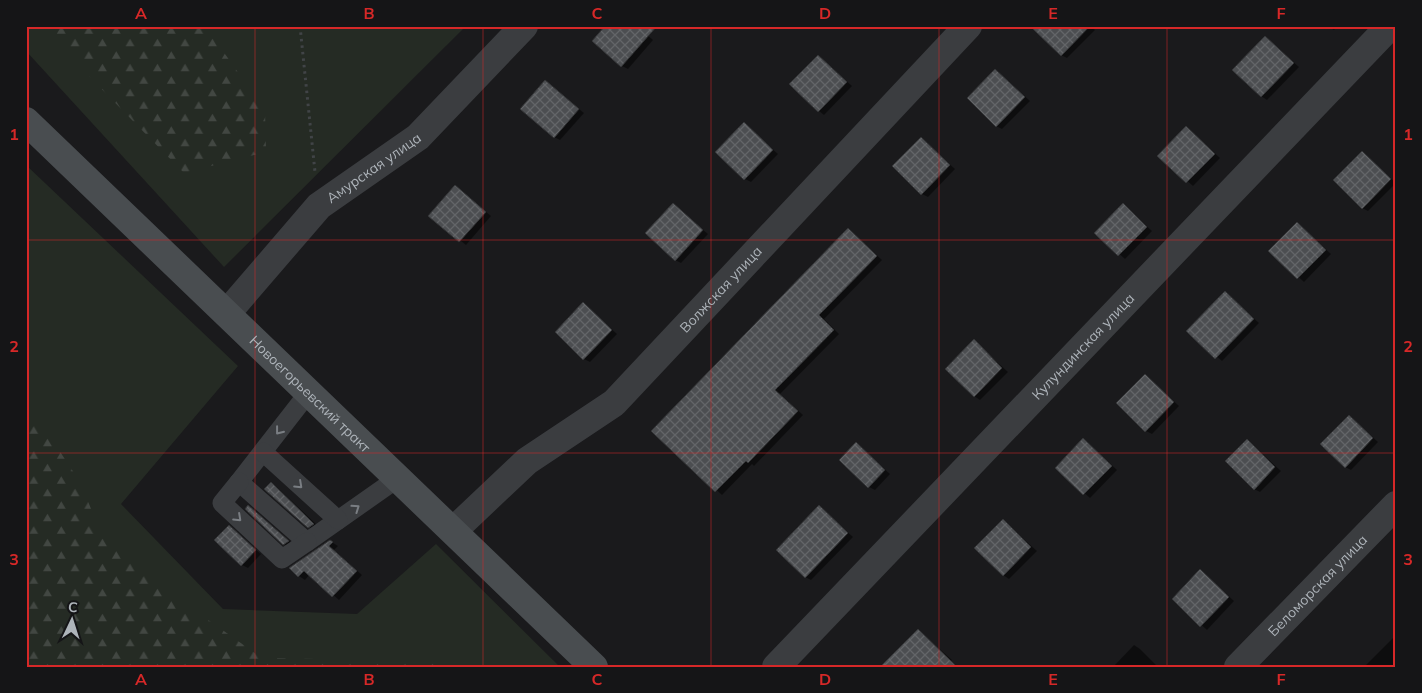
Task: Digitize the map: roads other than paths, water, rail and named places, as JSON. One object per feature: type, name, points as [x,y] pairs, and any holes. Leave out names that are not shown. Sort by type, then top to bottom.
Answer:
[{"type":"main road","name":"Новоегорьевский тракт","points":[[26,121],[454,530],[594,667]]},
{"type":"street","name":"Амурская улица","points":[[227,313],[319,206],[418,137],[524,26]]},
{"type":"street","name":"Волжская улица","points":[[454,530],[527,461],[614,403],[968,26]]},
{"type":"street","name":"Кулундинская улица","points":[[776,667],[1390,26]]},
{"type":"street","name":"Беломорская улица","points":[[1238,667],[1396,505]]},
{"type":"lane","points":[[309,392],[222,503],[282,559],[398,478]]},
{"type":"lane","points":[[263,452],[338,520]]},
{"type":"lane","points":[[239,482],[307,542]]}]
